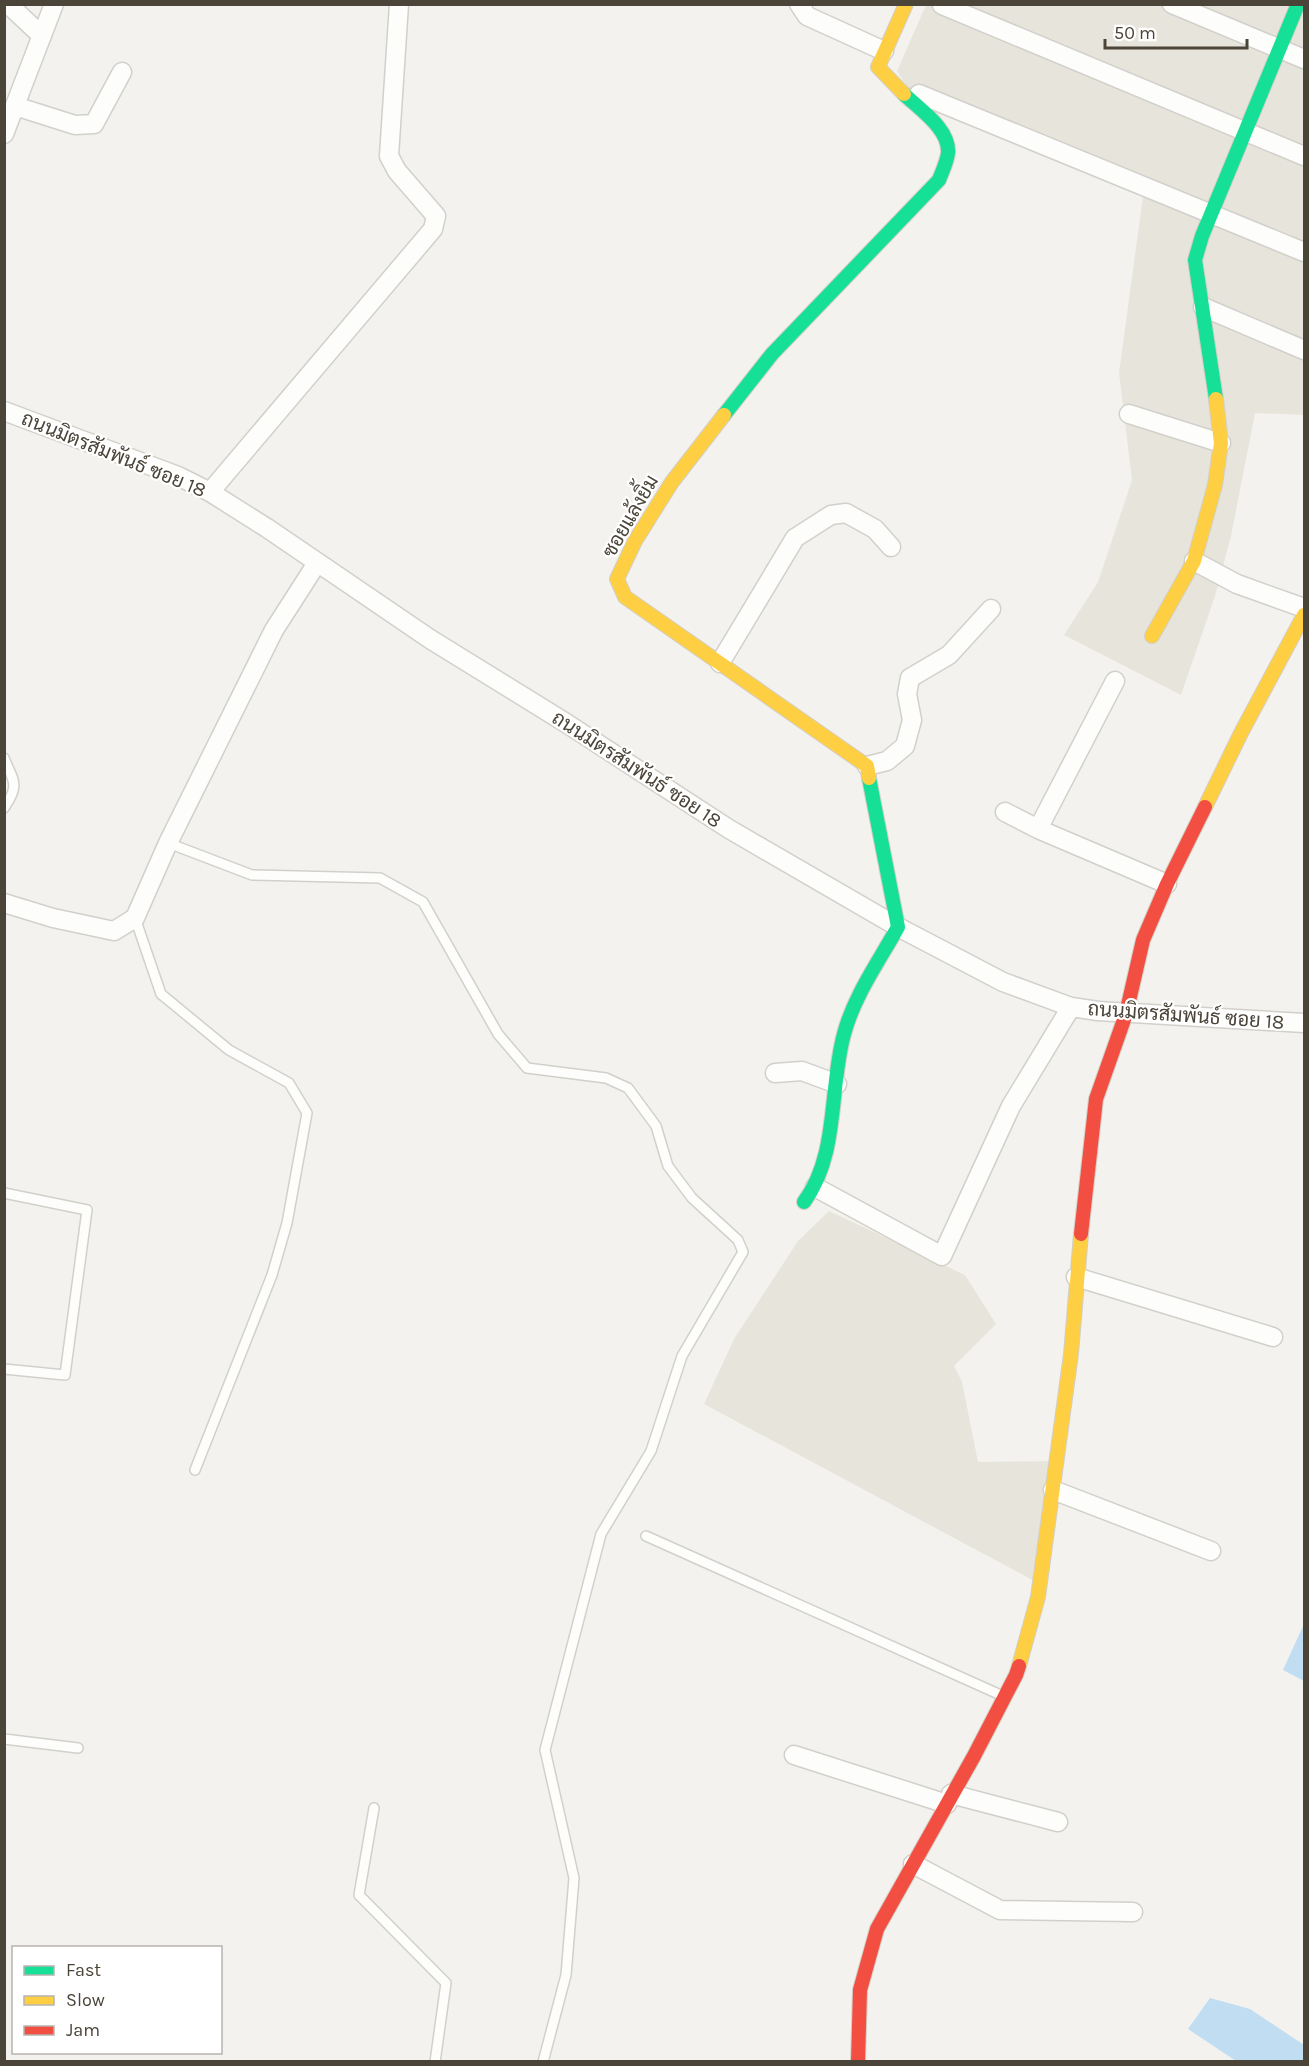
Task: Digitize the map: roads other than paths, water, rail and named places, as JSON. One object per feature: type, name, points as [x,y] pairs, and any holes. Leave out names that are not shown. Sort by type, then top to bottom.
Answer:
[{"type":"street","points":[[8,4],[42,36]]},
{"type":"street","points":[[4,134],[54,4]]},
{"type":"street","points":[[210,492],[433,229],[436,216],[397,171],[389,156],[399,4]]},
{"type":"street","points":[[799,4],[807,16],[884,51],[906,4]]},
{"type":"street","points":[[1172,4],[1305,59]]},
{"type":"street","points":[[1152,636],[1194,561],[1215,485],[1221,443],[1219,415],[1195,260],[1298,4]]},
{"type":"street","points":[[942,5],[1305,156]]},
{"type":"street","name":"ซอยแล้งยิ้ม","points":[[867,766],[625,597],[617,579],[635,541],[672,482],[772,354],[939,180],[948,154],[947,142],[941,130],[878,67],[884,51]]},
{"type":"street","points":[[15,106],[75,125],[94,124],[122,72]]},
{"type":"street","points":[[919,94],[1305,252]]},
{"type":"street","points":[[1203,307],[1305,350]]},
{"type":"street","name":"ถนนมิตรสัมพันธ์ ซอย 18","points":[[4,411],[178,476],[210,492],[430,639],[566,723],[729,829],[898,927],[1003,982],[1071,1007],[1126,1014],[1305,1023]]},
{"type":"street","points":[[1129,414],[1221,443]]},
{"type":"street","points":[[720,663],[795,538],[831,515],[846,513],[875,529],[891,547]]},
{"type":"street","points":[[1194,561],[1237,584],[1305,608]]},
{"type":"street","points":[[4,903],[53,918],[114,931],[135,918],[168,843],[274,630],[317,563]]},
{"type":"street","points":[[804,1202],[815,1187],[825,1154],[844,1033],[859,997],[898,927],[867,766],[887,761],[905,746],[912,720],[907,694],[910,678],[949,655],[991,609]]},
{"type":"street","points":[[858,2061],[860,1989],[877,1929],[1016,1675],[1038,1597],[1071,1354],[1076,1277],[1096,1099],[1126,1014],[1143,939],[1167,884],[1241,733],[1305,615]]},
{"type":"street","points":[[1038,829],[1115,681]]},
{"type":"street","points":[[1005,812],[1038,829],[1167,884]]},
{"type":"street","points":[[815,1187],[942,1256],[1011,1106],[1071,1007]]},
{"type":"street","points":[[775,1073],[802,1071],[837,1084]]},
{"type":"street","points":[[1076,1277],[1273,1337]]},
{"type":"street","points":[[1053,1490],[1211,1551]]},
{"type":"street","points":[[794,1755],[949,1799],[1058,1822]]},
{"type":"street","points":[[914,1864],[1000,1910],[1133,1912]]},
{"type":"lane","points":[[4,758],[16,785],[13,796],[4,808]]},
{"type":"lane","points":[[168,843],[252,875],[380,878],[423,902],[498,1034],[527,1068],[606,1078],[628,1088],[656,1126],[668,1166],[693,1198],[738,1240],[743,1252],[682,1356],[651,1451],[601,1534],[544,1750],[574,1878],[566,1975],[543,2061]]},
{"type":"lane","points":[[135,918],[161,994],[229,1050],[289,1083],[307,1113],[287,1223],[272,1275],[195,1470]]},
{"type":"lane","points":[[4,1193],[87,1210],[65,1375],[4,1369]]},
{"type":"lane","points":[[646,1536],[1005,1697]]},
{"type":"lane","points":[[4,1739],[78,1748]]},
{"type":"lane","points":[[374,1808],[359,1895],[446,1983],[435,2061]]},
{"type":"water","points":[[1304,1624],[1304,1681],[1283,1670]]},
{"type":"water","points":[[1210,1998],[1250,2009],[1304,2045],[1304,2061],[1236,2061],[1188,2029]]}]
